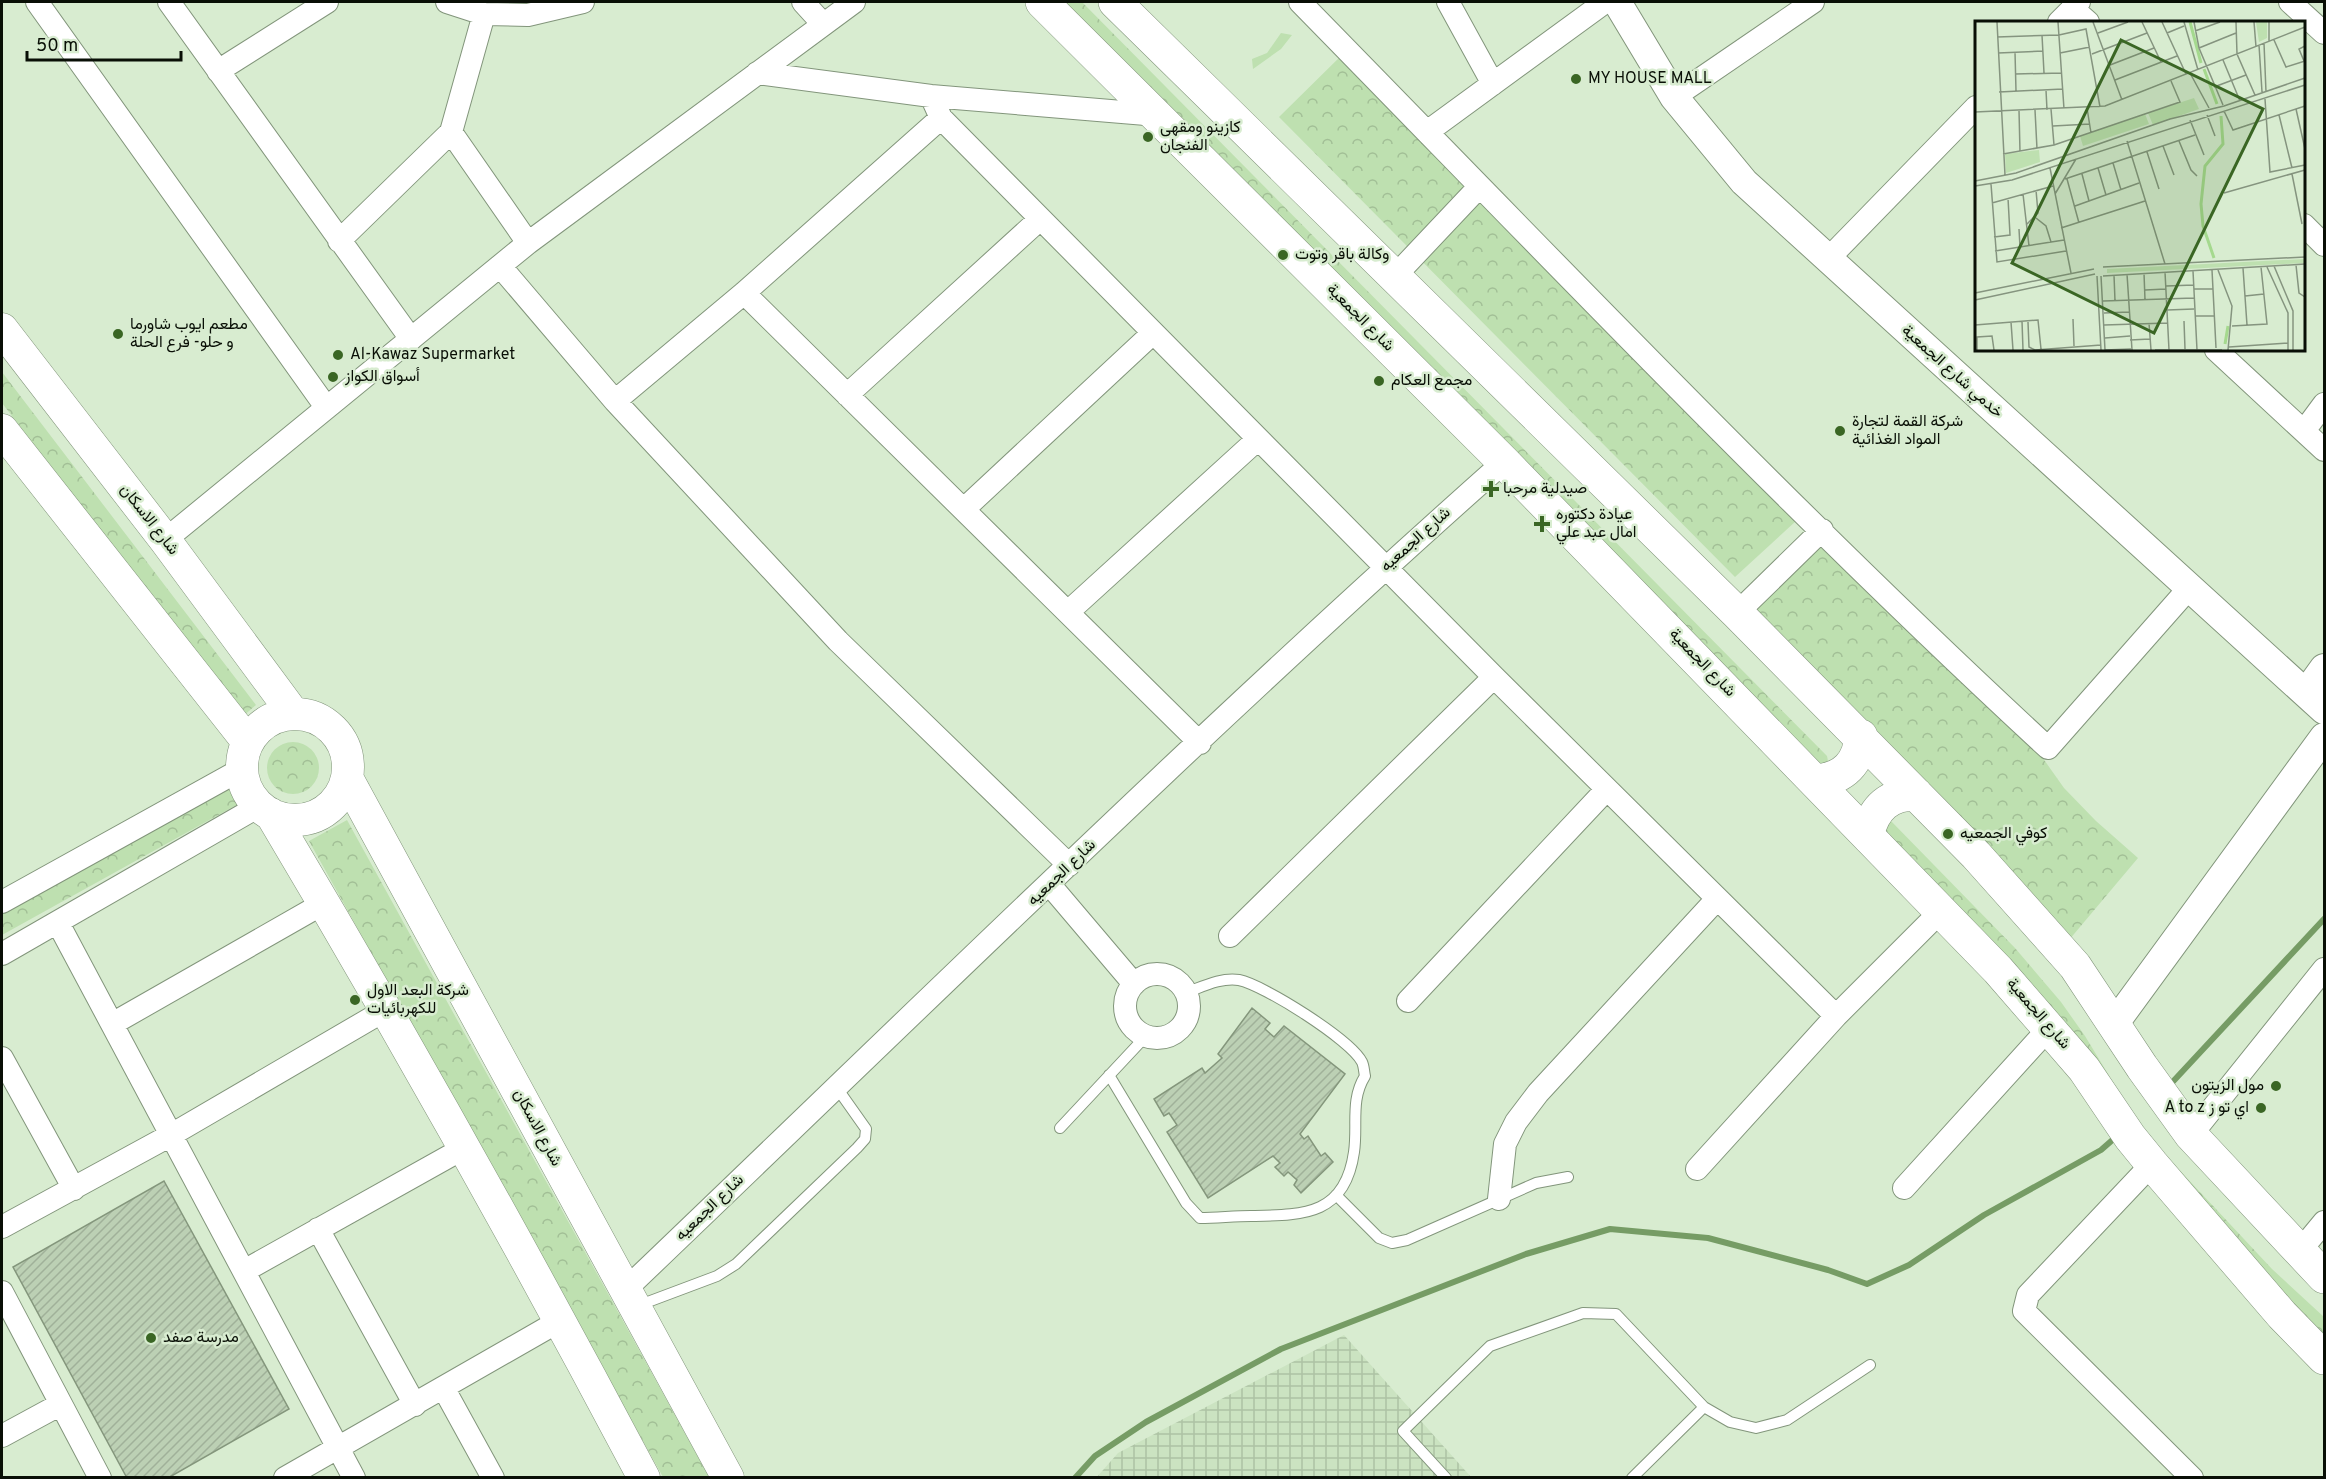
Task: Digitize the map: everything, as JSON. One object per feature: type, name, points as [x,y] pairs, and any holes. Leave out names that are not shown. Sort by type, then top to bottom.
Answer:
[{"type":"main road","name":"شارع الجمعية","points":[[1042,2],[1504,462],[1942,910],[2050,1027],[2152,1164],[2282,1315],[2325,1358]]},
{"type":"main road","points":[[1115,2],[1737,613],[1976,855],[2076,966],[2142,1067],[2191,1135],[2325,1277]]},
{"type":"main road","name":"شارع الاسكان","points":[[2,329],[165,540],[293,713]]},
{"type":"main road","points":[[2,430],[245,756]]},
{"type":"main road","points":[[265,810],[284,819],[311,818],[334,803],[347,778],[346,751],[335,733],[319,719],[293,713],[266,722],[245,756],[244,783],[265,810],[324,903],[387,1009],[561,1320],[644,1478]]},
{"type":"main road","points":[[1817,781],[1840,775],[1849,768],[1860,748],[1861,736]]},
{"type":"main road","name":"شارع الاسكان","points":[[347,778],[728,1478]]},
{"type":"main road","points":[[1868,833],[1876,812],[1884,804],[1893,798],[1916,794]]},
{"type":"street","points":[[36,2],[326,407]]},
{"type":"street","points":[[169,2],[411,339]]},
{"type":"street","points":[[218,70],[327,2]]},
{"type":"street","points":[[447,2],[484,14],[528,15],[583,2]]},
{"type":"street","points":[[803,2],[823,24]]},
{"type":"street","points":[[165,540],[528,243],[854,2]]},
{"type":"street","points":[[1300,2],[1479,187],[1822,530],[2048,748],[2190,587]]},
{"type":"street","points":[[1448,2],[1493,84]]},
{"type":"street","points":[[1428,132],[1605,2]]},
{"type":"street","name":"خدمي شارع الجمعية","points":[[1617,2],[1674,97],[1744,182],[2315,701]]},
{"type":"street","points":[[1674,97],[1813,2]]},
{"type":"street","points":[[2290,2],[2325,33]]},
{"type":"street","points":[[339,241],[451,132],[484,14]]},
{"type":"street","points":[[758,73],[931,96],[1158,115]]},
{"type":"street","points":[[931,96],[940,118],[1494,677],[1836,1017]]},
{"type":"street","points":[[1828,259],[1973,116]]},
{"type":"street","points":[[615,401],[744,292],[940,118]]},
{"type":"street","points":[[451,132],[528,243]]},
{"type":"street","points":[[1395,276],[1479,187]]},
{"type":"street","points":[[847,395],[1040,219]]},
{"type":"street","points":[[2305,226],[2325,244]]},
{"type":"street","points":[[500,266],[615,401],[838,641],[1069,865]]},
{"type":"street","points":[[744,292],[1200,743]]},
{"type":"street","points":[[964,509],[1153,333]]},
{"type":"street","points":[[2217,351],[2325,450]]},
{"type":"street","points":[[2304,431],[2325,404]]},
{"type":"street","points":[[1068,612],[1258,439]]},
{"type":"street","name":"شارع الجمعيه","points":[[629,1298],[837,1088],[1069,865],[1386,567],[1504,462]]},
{"type":"street","points":[[1737,613],[1822,530]]},
{"type":"street","points":[[2315,701],[2325,669]]},
{"type":"street","points":[[1230,936],[1494,677]]},
{"type":"street","points":[[2115,1023],[2325,737]]},
{"type":"street","points":[[2,902],[245,756]]},
{"type":"street","points":[[1408,1001],[1607,789]]},
{"type":"street","points":[[2,954],[265,810]]},
{"type":"street","points":[[1050,885],[1134,984]]},
{"type":"street","points":[[1499,1199],[1505,1144],[1516,1122],[1538,1093],[1717,899]]},
{"type":"street","points":[[112,1024],[324,903]]},
{"type":"street","points":[[1697,1169],[1836,1017],[1942,910]]},
{"type":"street","points":[[58,923],[354,1478]]},
{"type":"street","points":[[1158,974],[1177,981],[1185,993],[1189,1010],[1180,1029],[1160,1038],[1146,1036],[1132,1026],[1126,1017],[1126,996],[1134,984],[1148,975],[1158,974]]},
{"type":"street","points":[[2191,1135],[2322,976]]},
{"type":"street","points":[[2,1227],[171,1135],[387,1009]]},
{"type":"street","points":[[1904,1188],[2050,1027]]},
{"type":"street","points":[[2,1058],[74,1189]]},
{"type":"street","points":[[244,1271],[464,1148]]},
{"type":"street","points":[[2152,1164],[2028,1295],[2024,1311],[2192,1478]]},
{"type":"street","points":[[2300,1251],[2325,1222]]},
{"type":"street","points":[[318,1229],[415,1405]]},
{"type":"street","points":[[2,1292],[100,1478]]},
{"type":"street","points":[[285,1478],[561,1320]]},
{"type":"street","points":[[444,1389],[493,1478]]},
{"type":"street","points":[[2,1437],[61,1404]]},
{"type":"lane","points":[[1109,1075],[1186,1203],[1200,1218],[1281,1217],[1324,1207],[1336,1195],[1348,1177],[1354,1151],[1354,1103],[1365,1076],[1362,1062],[1348,1046],[1286,1002],[1241,980],[1226,979],[1185,993]]},
{"type":"lane","points":[[1060,1128],[1146,1036]]},
{"type":"lane","points":[[629,1298],[717,1276],[736,1264],[857,1148],[865,1139],[866,1129],[837,1088]]},
{"type":"lane","points":[[1336,1195],[1379,1238],[1392,1243],[1407,1240],[1536,1183],[1569,1176]]},
{"type":"lane","points":[[1446,1478],[1403,1431],[1490,1346],[1583,1313],[1616,1314],[1704,1407],[1730,1422],[1756,1428],[1787,1420],[1870,1365]]},
{"type":"lane","points":[[1632,1478],[1704,1407]]},
{"type":"shaded area","points":[[1344,1335],[1471,1477],[1096,1478],[1118,1453]]},
{"type":"green space","points":[[1060,2],[1082,2],[1827,756],[1829,766],[1825,771]]},
{"type":"green space","points":[[1281,33],[1292,35],[1281,49],[1253,69],[1252,59],[1267,53]]},
{"type":"green space","points":[[1348,49],[1808,510],[1735,577],[1279,117]]},
{"type":"green space","points":[[2,372],[256,705],[242,717],[2,403]]},
{"type":"green space","points":[[1825,528],[2035,747],[2064,788],[2096,821],[2138,858],[2069,940],[1746,615]]},
{"type":"green space","points":[[288,742],[298,742],[307,746],[315,754],[319,768],[315,782],[307,790],[298,794],[288,794],[279,790],[271,782],[267,773],[267,763],[271,754],[279,746]]},
{"type":"green space","points":[[230,787],[240,803],[2,935],[2,914]]},
{"type":"green space","points":[[347,820],[709,1477],[663,1477],[309,841]]},
{"type":"green space","points":[[1891,821],[2015,948],[2061,1002],[2085,1036],[2142,1130],[2272,1269],[2324,1317],[2324,1339],[1874,829]]},
{"type":"building","points":[[1252,1008],[1270,1023],[1265,1029],[1274,1037],[1284,1026],[1345,1074],[1300,1134],[1304,1139],[1308,1136],[1321,1156],[1325,1153],[1333,1162],[1301,1193],[1294,1185],[1297,1180],[1288,1172],[1284,1176],[1275,1167],[1280,1163],[1273,1156],[1208,1198],[1167,1132],[1177,1125],[1169,1113],[1164,1116],[1154,1099],[1202,1068],[1205,1073],[1222,1058],[1218,1054]]},
{"type":"building","name":"مدرسة صفد","points":[[164,1181],[289,1409],[168,1478],[127,1478],[13,1267]]},
{"type":"waterway","points":[[2167,1088],[2324,919]]},
{"type":"waterway","points":[[1075,1478],[1095,1456],[1146,1422],[1281,1349],[1526,1254],[1610,1229],[1708,1238],[1828,1270],[1867,1284],[1909,1265],[1984,1215],[2101,1150],[2117,1136]]},
{"type":"place","name":"MY HOUSE MALL","points":[[1576,79]]},
{"type":"place","name":"كازينو ومقهى الفنجان","points":[[1148,137]]},
{"type":"place","name":"وكالة باقر وتوت","points":[[1283,255]]},
{"type":"place","name":"مطعم ايوب شاورما و حلو- فرع الحلة","points":[[118,334]]},
{"type":"place","name":"Al-Kawaz Supermarket","points":[[338,355]]},
{"type":"place","name":"أسواق الكواز","points":[[333,377]]},
{"type":"place","name":"مجمع العكام","points":[[1379,381]]},
{"type":"place","name":"شركة القمة لتجارة المواد الغذائية","points":[[1840,431]]},
{"type":"place","name":"صيدلية مرحبا","points":[[1491,489]]},
{"type":"place","name":"عيادة دكتوره امال عبد علي","points":[[1542,524]]},
{"type":"place","name":"كوفي الجمعيه","points":[[1948,834]]},
{"type":"place","name":"شركة البعد الاول للكهربائيات","points":[[355,1000]]},
{"type":"place","name":"مول الزيتون","points":[[2276,1086]]},
{"type":"place","name":"A to z اي تو ز","points":[[2261,1108]]},
{"type":"place","name":"مدرسة صفد","points":[[151,1338]]}]
